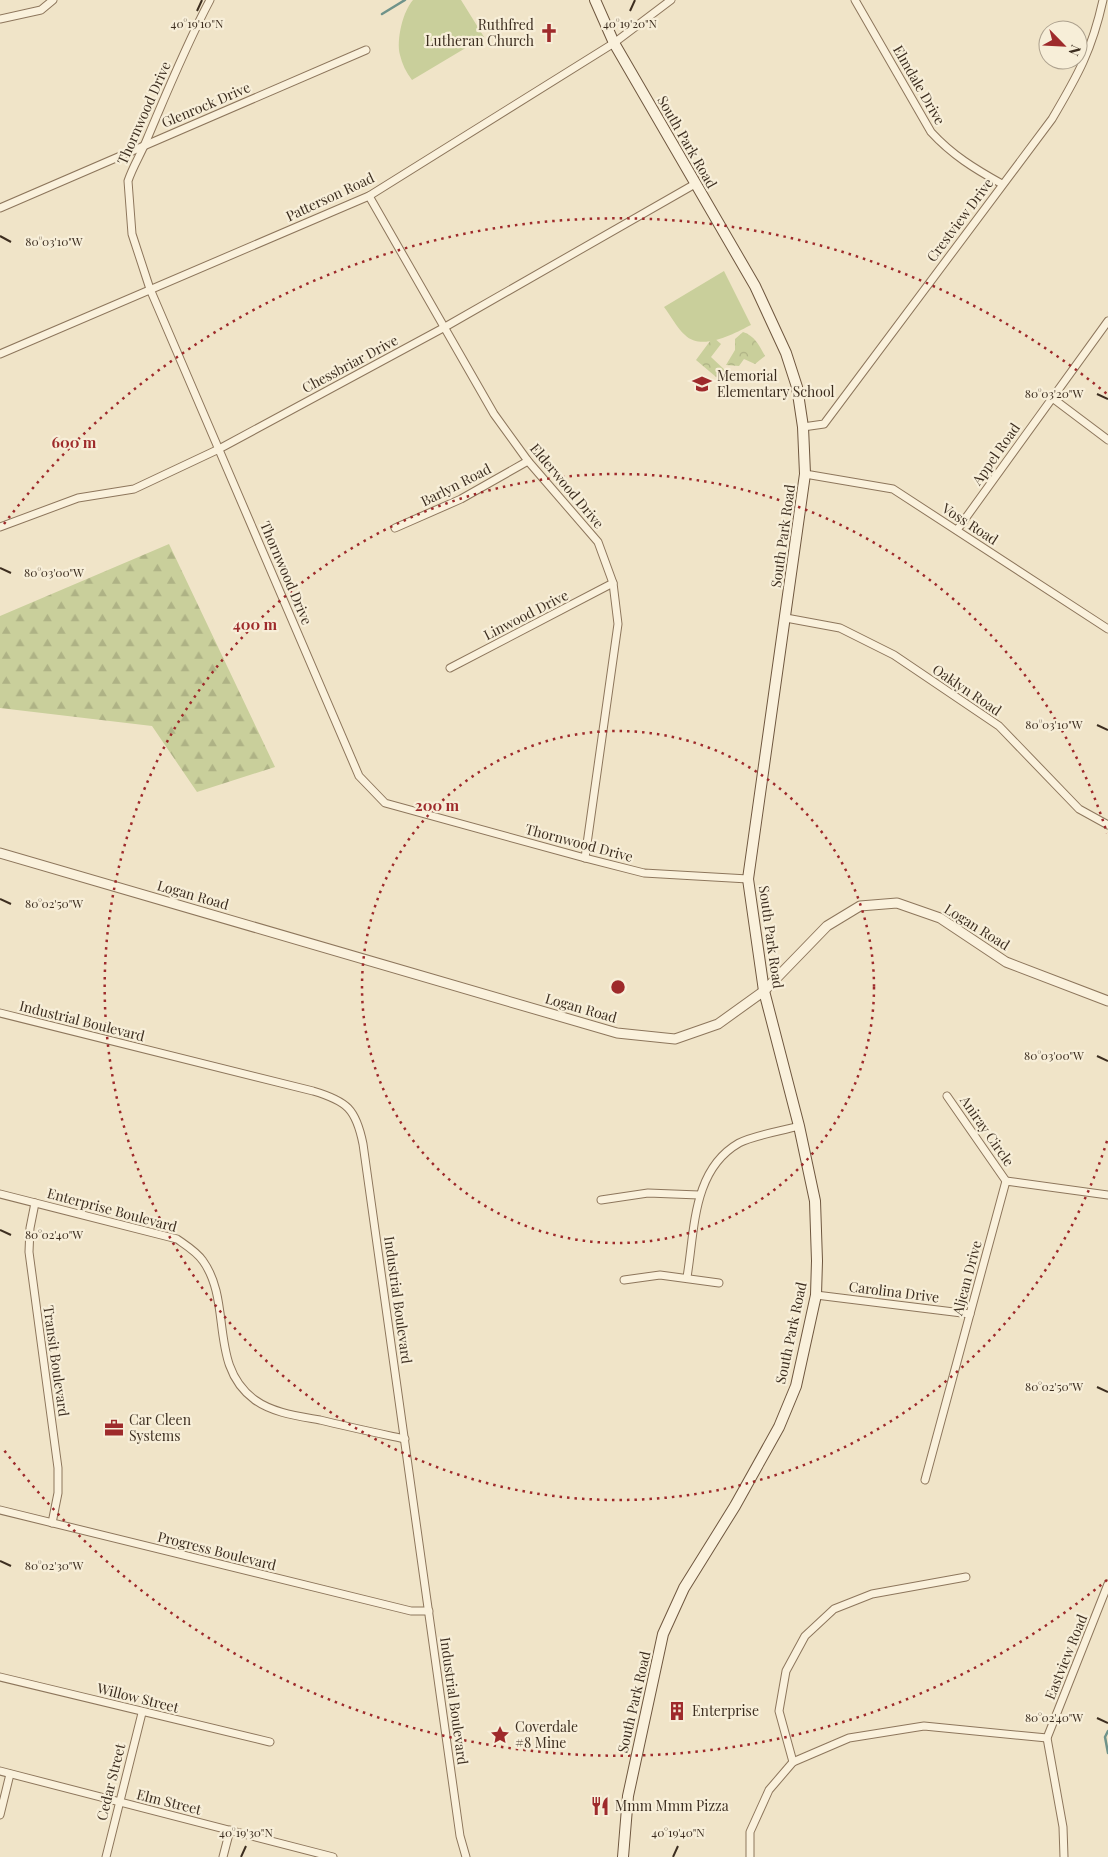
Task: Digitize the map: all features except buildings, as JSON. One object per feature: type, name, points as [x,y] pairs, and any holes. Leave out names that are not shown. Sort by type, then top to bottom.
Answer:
[{"type":"main road","name":"South Park Road","points":[[595,0],[614,43],[755,286],[786,353],[797,387],[804,427],[805,474],[748,878],[764,991],[799,1126],[815,1201],[817,1261],[816,1295],[796,1386],[779,1427],[735,1506],[684,1588],[663,1634],[628,1796],[623,1857]]},
{"type":"street","points":[[0,19],[41,10],[53,0]]},
{"type":"street","name":"Thornwood Drive","points":[[210,0],[187,44],[146,144],[128,181],[132,234],[150,289],[360,776],[385,803],[585,858],[644,873],[748,878]]},
{"type":"street","name":"Patterson Road","points":[[0,354],[369,196],[614,43],[671,0]]},
{"type":"street","name":"Elmdale Drive","points":[[855,0],[931,132],[947,150],[966,164],[1002,184]]},
{"type":"street","name":"Crestview Drive","points":[[804,427],[824,424],[1052,119],[1082,69],[1096,34],[1102,0]]},
{"type":"street","name":"Glenrock Drive","points":[[0,208],[366,50]]},
{"type":"street","name":"Chessbriar Drive","points":[[0,526],[78,498],[134,489],[219,449],[445,327],[695,184]]},
{"type":"street","name":"Elderwood Drive","points":[[369,196],[494,414],[528,461],[598,542],[613,583],[618,624],[585,858]]},
{"type":"street","name":"Appel Road","points":[[957,530],[1108,320]]},
{"type":"street","points":[[1051,397],[1108,440]]},
{"type":"street","name":"Barlyn Road","points":[[395,528],[461,499],[528,461]]},
{"type":"street","name":"Voss Road","points":[[805,474],[893,489],[1108,629]]},
{"type":"street","name":"Linwood Drive","points":[[450,668],[613,583]]},
{"type":"street","name":"Oaklyn Road","points":[[786,618],[840,628],[894,655],[999,726],[1079,810],[1108,825]]},
{"type":"street","name":"Logan Road","points":[[0,853],[617,1033],[675,1040],[718,1024],[764,991],[827,926],[860,906],[898,903],[940,918],[1006,962],[1108,1001]]},
{"type":"street","name":"Industrial Boulevard","points":[[0,1013],[313,1091],[336,1098],[347,1106],[356,1117],[363,1144],[406,1439],[460,1836],[466,1857]]},
{"type":"street","name":"Aniray Circle","points":[[947,1096],[1006,1181]]},
{"type":"street","points":[[687,1277],[699,1195],[715,1162],[740,1142],[799,1126]]},
{"type":"street","points":[[1006,1181],[1108,1195]]},
{"type":"street","name":"Aljean Drive","points":[[925,1480],[1006,1181]]},
{"type":"street","points":[[601,1200],[648,1193],[699,1195]]},
{"type":"street","name":"Enterprise Boulevard","points":[[0,1194],[177,1239],[203,1261],[212,1277],[224,1352],[234,1377],[255,1400],[269,1408],[285,1413],[406,1439]]},
{"type":"street","name":"Transit Boulevard","points":[[35,1203],[30,1228],[29,1252],[58,1468],[58,1493],[52,1523]]},
{"type":"street","points":[[624,1280],[660,1275],[687,1277],[718,1283]]},
{"type":"street","name":"Carolina Drive","points":[[816,1295],[970,1314]]},
{"type":"street","name":"Progress Boulevard","points":[[0,1510],[411,1611],[429,1611]]},
{"type":"street","points":[[793,1762],[778,1710],[786,1671],[805,1636],[834,1608],[872,1594],[966,1577]]},
{"type":"street","name":"Eastview Road","points":[[1048,1738],[1108,1584]]},
{"type":"street","name":"Willow Street","points":[[0,1677],[142,1713],[270,1742]]},
{"type":"street","name":"Cedar Street","points":[[106,1857],[142,1713]]},
{"type":"street","points":[[750,1857],[750,1832],[769,1790],[793,1762],[849,1738],[924,1726],[1048,1738],[1064,1827],[1064,1857]]},
{"type":"street","name":"Elm Street","points":[[0,1771],[333,1857]]},
{"type":"street","points":[[0,1815],[10,1774]]},
{"type":"street","points":[[223,1857],[230,1830]]},
{"type":"green space","points":[[413,0],[461,0],[484,37],[412,80],[402,62],[399,42],[403,18]]},
{"type":"green space","points":[[724,271],[751,325],[718,339],[700,342],[692,340],[679,329],[664,307]]},
{"type":"green space","points":[[743,332],[754,338],[765,356],[755,364],[744,359],[739,366],[726,365],[735,350],[735,339]]},
{"type":"green space","points":[[713,337],[721,344],[711,357],[728,373],[722,382],[696,360]]},
{"type":"green space","points":[[169,544],[275,767],[197,792],[152,726],[0,708],[0,616]]},
{"type":"waterway","points":[[382,14],[405,0]]},
{"type":"waterway","points":[[1108,1731],[1105,1737],[1108,1753]]},
{"type":"place","name":"Ruthfred Lutheran Church","points":[[549,33]]},
{"type":"place","name":"Memorial Elementary School","points":[[702,384]]},
{"type":"place","name":"Car Cleen Systems","points":[[114,1428]]},
{"type":"place","name":"Enterprise","points":[[677,1711]]},
{"type":"place","name":"Coverdale #8 Mine","points":[[500,1735]]},
{"type":"place","name":"Mmm Mmm Pizza","points":[[600,1806]]}]
